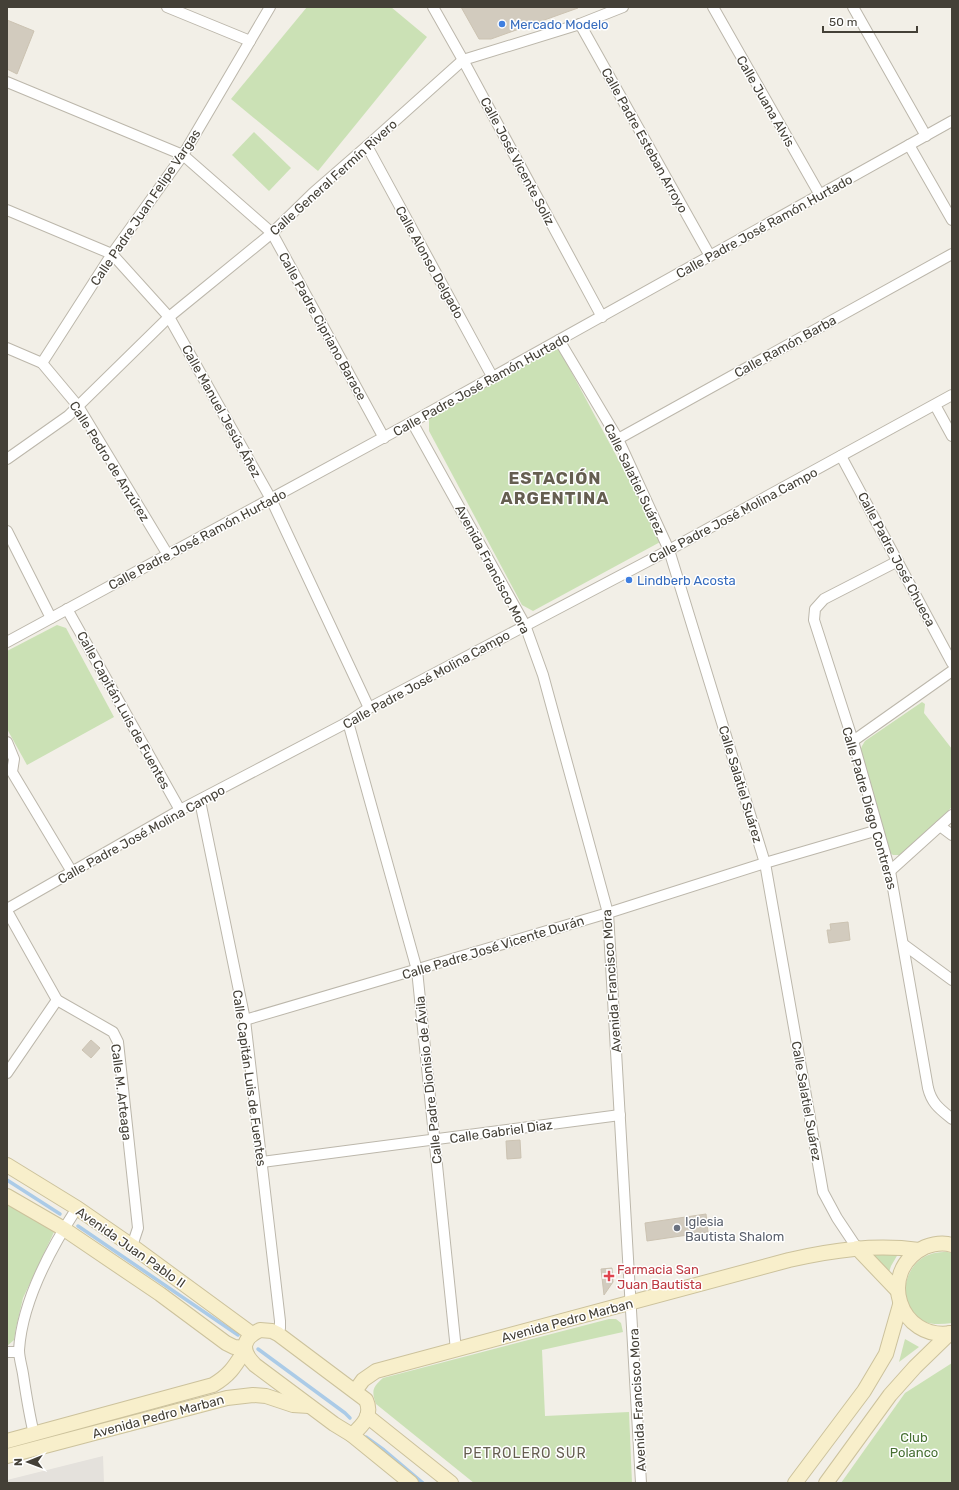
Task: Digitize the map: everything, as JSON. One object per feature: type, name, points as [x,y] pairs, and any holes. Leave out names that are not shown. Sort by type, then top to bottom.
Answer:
[{"type":"street","points":[[167,7],[250,40]]},
{"type":"street","name":"Calle Padre Juan Felipe Vargas","points":[[42,363],[112,254],[183,155],[270,7]]},
{"type":"street","name":"Calle José Vicente Soliz","points":[[433,7],[602,317]]},
{"type":"street","name":"Calle General Fermín Rivero","points":[[7,459],[68,416],[169,317],[272,234],[313,193],[463,60],[580,24],[623,7]]},
{"type":"street","name":"Calle Juana Alvis","points":[[713,7],[820,194]]},
{"type":"street","points":[[853,7],[926,136]]},
{"type":"street","name":"Calle Padre Esteban Arroyo","points":[[580,24],[710,256]]},
{"type":"street","name":"Calle Padre Cipriano Barace","points":[[7,82],[183,155],[272,234],[384,438]]},
{"type":"street","name":"Calle Padre José Ramón Hurtado","points":[[7,642],[493,378],[952,121]]},
{"type":"street","points":[[909,145],[952,220]]},
{"type":"street","name":"Calle Alonso Delgado","points":[[367,146],[493,378]]},
{"type":"street","name":"Calle Manuel Jesús Áñez","points":[[7,210],[112,254],[169,317],[271,499],[369,708]]},
{"type":"street","name":"Calle Ramón Barba","points":[[618,439],[952,254]]},
{"type":"street","name":"Calle Salatiel Suárez","points":[[559,340],[618,439],[669,550],[765,863],[823,1192],[837,1218],[857,1248]]},
{"type":"street","name":"Calle Pedro de Anzúrez","points":[[7,348],[42,363],[78,406],[168,555]]},
{"type":"street","name":"Calle Padre José Molina Campo","points":[[7,910],[180,810],[200,801],[348,722],[369,708],[669,550],[952,395]]},
{"type":"street","points":[[935,405],[952,436]]},
{"type":"street","name":"Avenida Francisco Mora","points":[[412,422],[525,625],[543,675],[608,913],[641,1483]]},
{"type":"street","name":"Calle Padre José Chueca","points":[[841,456],[952,663]]},
{"type":"street","points":[[7,531],[51,618]]},
{"type":"street","name":"Calle Padre Diego Contreras","points":[[898,561],[824,599],[815,609],[814,620],[853,741],[890,871],[928,1088],[931,1098],[936,1106],[952,1119]]},
{"type":"street","name":"Calle Capitán Luis de Fuentes","points":[[67,609],[180,810]]},
{"type":"street","points":[[853,741],[952,671]]},
{"type":"street","name":"Calle Padre Dionisio de Ávila","points":[[348,722],[417,970],[456,1350]]},
{"type":"street","points":[[7,742],[14,759],[10,774],[72,872]]},
{"type":"street","name":"Calle Capitán Luis de Fuentes","points":[[200,801],[245,1020],[280,1321],[278,1334]]},
{"type":"street","points":[[890,871],[952,815]]},
{"type":"street","points":[[940,826],[952,835]]},
{"type":"street","name":"Calle Padre José Vicente Durán","points":[[245,1020],[608,913],[765,863],[878,830]]},
{"type":"street","points":[[7,910],[57,1000],[7,1073]]},
{"type":"street","points":[[903,944],[952,980]]},
{"type":"street","name":"Calle M. Arteaga","points":[[57,1000],[113,1032],[118,1042],[138,1228],[132,1246]]},
{"type":"street","name":"Calle Gabriel Diaz","points":[[262,1162],[620,1116]]},
{"type":"street","name":"Avenida Juan Pablo II","points":[[7,1165],[77,1208],[132,1246],[252,1334]]},
{"type":"street","name":"Avenida Juan Pablo II","points":[[7,1196],[64,1229],[160,1294],[226,1343],[245,1349]]},
{"type":"street","points":[[34,1434],[19,1352],[22,1328],[28,1305],[40,1278],[64,1229],[77,1208]]},
{"type":"street","points":[[951,1244],[928,1246],[919,1250],[910,1258],[898,1279],[900,1304],[908,1318],[920,1328],[935,1333],[951,1333]]},
{"type":"street","points":[[857,1248],[898,1290]]},
{"type":"street","name":"Avenida Pedro Marban","points":[[355,1391],[363,1380],[376,1371],[789,1260],[822,1252],[857,1248],[902,1248],[919,1250]]},
{"type":"street","points":[[794,1483],[864,1391],[886,1354],[900,1304]]},
{"type":"street","points":[[252,1334],[260,1330],[272,1331],[278,1334],[366,1400],[369,1406],[367,1416],[359,1429],[352,1435]]},
{"type":"street","points":[[826,1483],[895,1390],[915,1367],[951,1333]]},
{"type":"street","name":"Avenida Pedro Marban","points":[[7,1441],[213,1385],[225,1378],[232,1370],[245,1349],[247,1339],[252,1334]]},
{"type":"street","points":[[245,1349],[248,1359],[255,1365],[309,1406],[352,1435],[411,1483]]},
{"type":"street","points":[[7,1352],[19,1352]]},
{"type":"street","name":"Avenida Pedro Marban","points":[[7,1456],[233,1397],[253,1395],[266,1396],[293,1405],[309,1406]]},
{"type":"street","points":[[367,1416],[451,1483]]},
{"type":"shaded area","points":[[103,1456],[104,1483],[7,1483],[7,1480]]},
{"type":"green space","points":[[307,7],[391,7],[427,37],[318,171],[231,99]]},
{"type":"green space","points":[[254,132],[291,168],[269,191],[232,155]]},
{"type":"green space","points":[[558,347],[662,541],[533,611],[522,605],[429,431],[429,417]]},
{"type":"green space","points":[[57,625],[66,628],[114,717],[27,765],[7,729],[7,651]]},
{"type":"green space","points":[[922,702],[925,704],[924,713],[952,749],[952,807],[901,855],[893,855],[889,852],[860,751],[865,741]]},
{"type":"green space","points":[[7,1203],[54,1232],[23,1298],[14,1340],[7,1346]]},
{"type":"green space","points":[[873,1253],[898,1254],[889,1272],[873,1255]]},
{"type":"green space","points":[[934,1253],[952,1253],[952,1323],[928,1323],[916,1317],[910,1310],[906,1302],[906,1283],[909,1273],[914,1265],[921,1259]]},
{"type":"green space","points":[[609,1319],[616,1319],[621,1323],[623,1332],[542,1350],[545,1416],[629,1412],[632,1483],[474,1483],[376,1404],[373,1392],[375,1386],[383,1378]]},
{"type":"green space","points":[[905,1339],[919,1347],[899,1362]]},
{"type":"green space","name":"Club Polanco","points":[[952,1363],[952,1483],[841,1483],[905,1393]]},
{"type":"building","name":"Mercado Modelo","points":[[461,7],[578,8],[491,39],[479,39]]},
{"type":"building","points":[[7,20],[34,31],[17,74],[7,69]]},
{"type":"building","points":[[848,922],[850,940],[829,943],[827,930],[831,930],[830,924]]},
{"type":"building","points":[[91,1040],[100,1048],[91,1058],[82,1050]]},
{"type":"building","points":[[520,1140],[521,1158],[507,1159],[506,1141]]},
{"type":"building","name":"Iglesia Bautista Shalom","points":[[706,1214],[708,1232],[647,1241],[645,1223]]},
{"type":"building","points":[[612,1268],[613,1282],[604,1295],[601,1269]]},
{"type":"waterway","points":[[7,1180],[60,1214]]},
{"type":"waterway","points":[[78,1226],[238,1335]]},
{"type":"waterway","points":[[258,1349],[350,1418]]},
{"type":"waterway","points":[[366,1437],[423,1483]]},
{"type":"place","name":"Mercado Modelo","points":[[502,24]]},
{"type":"place","name":"Lindberb Acosta","points":[[629,580]]},
{"type":"place","name":"Iglesia Bautista Shalom","points":[[677,1228]]},
{"type":"place","name":"Farmacia San Juan Bautista","points":[[609,1276]]},
{"type":"district","name":"ESTACIÓN ARGENTINA","points":[[555,488]]},
{"type":"district","name":"PETROLERO SUR","points":[[525,1453]]}]
